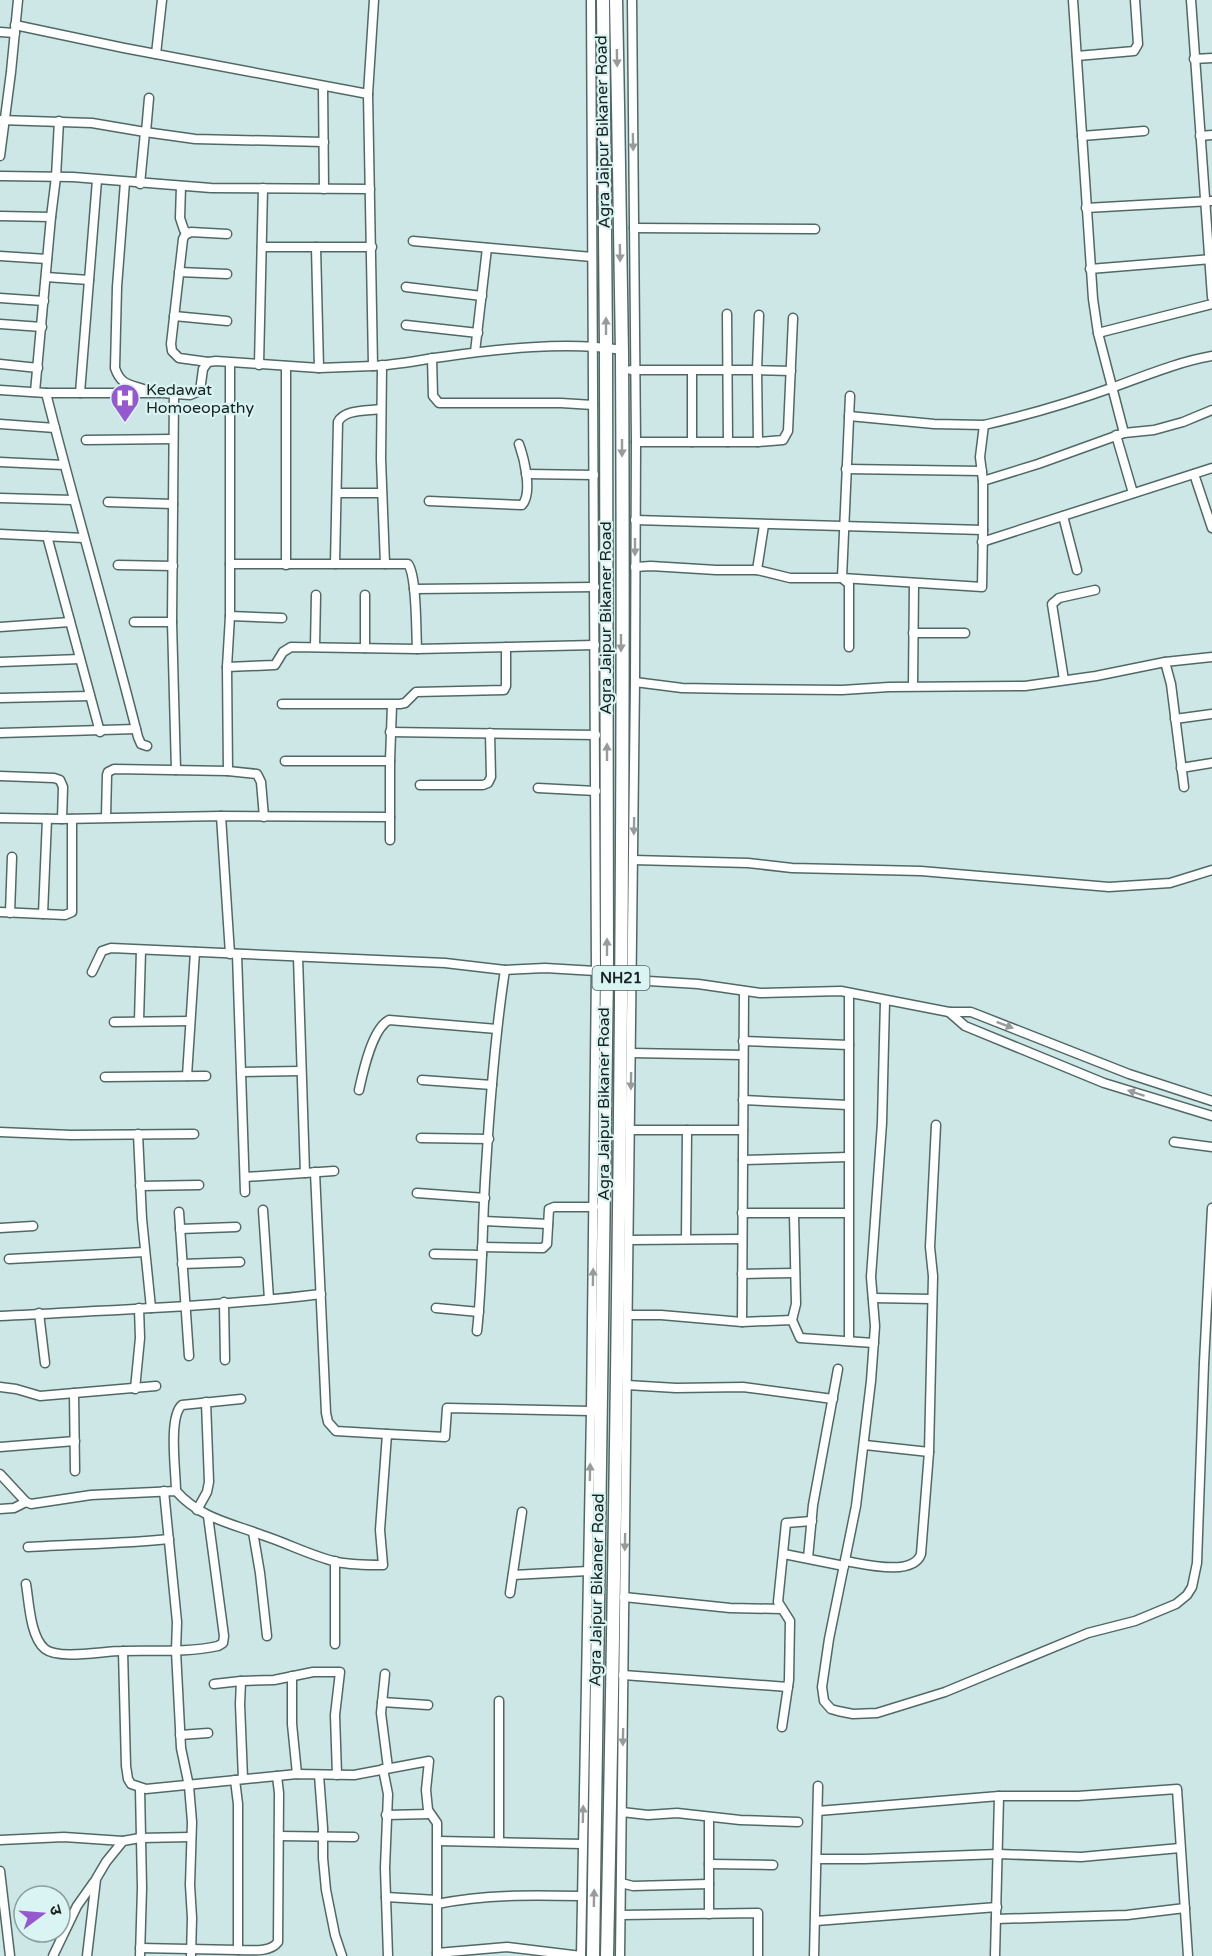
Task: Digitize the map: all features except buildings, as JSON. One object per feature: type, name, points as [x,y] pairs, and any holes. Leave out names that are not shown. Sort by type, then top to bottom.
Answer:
[{"type":"highway","name":"Agra Jaipur Bikaner Road","points":[[593,1956],[607,972],[603,0]]},
{"type":"highway","name":"Agra Jaipur Bikaner Road","points":[[607,1956],[619,1240],[622,350],[616,0]]},
{"type":"street","points":[[0,156],[2,120],[11,72],[18,0]]},
{"type":"street","points":[[156,54],[162,0]]},
{"type":"street","points":[[374,0],[368,94],[385,564]]},
{"type":"street","points":[[123,1651],[126,1766],[131,1784],[146,1790],[297,1774],[354,1775],[429,1761],[426,1790],[428,1810],[437,1822],[438,1841],[437,1955],[507,1947],[581,1956],[596,971],[591,0]]},
{"type":"street","points":[[620,1956],[635,682],[636,442],[632,0]]},
{"type":"street","points":[[1073,0],[1090,269],[1098,333],[1113,387],[1120,434],[1133,493]]},
{"type":"street","points":[[1077,56],[1130,52],[1137,49],[1135,0]]},
{"type":"street","points":[[1191,0],[1200,136],[1209,201],[1212,297]]},
{"type":"street","points":[[0,32],[15,29],[368,94]]},
{"type":"street","points":[[1194,59],[1212,58]]},
{"type":"street","points":[[0,72],[11,72]]},
{"type":"street","points":[[323,86],[324,189]]},
{"type":"street","points":[[140,184],[149,98]]},
{"type":"street","points":[[2,120],[105,124],[195,139],[324,142]]},
{"type":"street","points":[[35,392],[56,177],[58,121]]},
{"type":"street","points":[[1082,136],[1144,131]]},
{"type":"street","points":[[1200,136],[1212,135]]},
{"type":"street","points":[[0,176],[56,177],[181,186],[370,189]]},
{"type":"street","points":[[80,393],[97,180]]},
{"type":"street","points":[[125,182],[117,287],[116,368],[119,378],[127,384],[152,393]]},
{"type":"street","points":[[181,186],[180,218],[184,230],[188,233],[227,234]]},
{"type":"street","points":[[259,365],[263,188]]},
{"type":"street","points":[[1086,208],[1209,201]]},
{"type":"street","points":[[0,216],[51,217]]},
{"type":"street","points":[[634,228],[816,230]]},
{"type":"street","points":[[188,233],[183,239],[171,344],[174,355],[179,358],[208,362],[319,368],[378,366],[475,352],[592,345],[622,350]]},
{"type":"street","points":[[412,241],[592,257]]},
{"type":"street","points":[[262,247],[372,247]]},
{"type":"street","points":[[316,247],[319,368]]},
{"type":"street","points":[[475,352],[487,248]]},
{"type":"street","points":[[0,256],[47,259]]},
{"type":"street","points":[[1090,269],[1211,259]]},
{"type":"street","points":[[179,272],[227,274]]},
{"type":"street","points":[[46,277],[89,280]]},
{"type":"street","points":[[406,287],[482,296]]},
{"type":"street","points":[[0,298],[44,301]]},
{"type":"street","points":[[1098,333],[1212,304]]},
{"type":"street","points":[[727,314],[728,442]]},
{"type":"street","points":[[758,442],[759,315]]},
{"type":"street","points":[[174,316],[227,321]]},
{"type":"street","points":[[636,442],[758,442],[778,441],[787,436],[793,318]]},
{"type":"street","points":[[0,324],[42,327]]},
{"type":"street","points":[[406,325],[478,333]]},
{"type":"street","points":[[849,416],[934,424],[984,425],[1028,415],[1160,369],[1212,356]]},
{"type":"street","points":[[432,358],[433,396],[439,403],[593,405]]},
{"type":"street","points":[[0,390],[189,395],[200,391],[203,369],[208,362]]},
{"type":"street","points":[[228,771],[230,363]]},
{"type":"street","points":[[0,364],[38,368]]},
{"type":"street","points":[[286,366],[286,565]]},
{"type":"street","points":[[622,370],[791,370]]},
{"type":"street","points":[[692,371],[692,442]]},
{"type":"street","points":[[46,393],[136,729],[140,742],[147,746]]},
{"type":"street","points":[[174,394],[172,622],[176,770]]},
{"type":"street","points":[[842,578],[850,396]]},
{"type":"street","points":[[335,564],[338,423],[340,417],[346,414],[381,409]]},
{"type":"street","points":[[983,481],[1120,434],[1154,430],[1183,422],[1212,410]]},
{"type":"street","points":[[0,424],[55,428]]},
{"type":"street","points":[[635,567],[757,570],[790,578],[842,578],[914,584],[982,586],[983,481],[980,458],[984,425]]},
{"type":"street","points":[[86,440],[173,439]]},
{"type":"street","points":[[429,501],[520,506],[524,504],[526,474],[524,455],[519,444]]},
{"type":"street","points":[[0,462],[64,465]]},
{"type":"street","points":[[982,542],[1212,468]]},
{"type":"street","points":[[846,469],[981,471]]},
{"type":"street","points":[[526,474],[594,475]]},
{"type":"street","points":[[1194,474],[1212,528]]},
{"type":"street","points":[[337,493],[382,493]]},
{"type":"street","points":[[0,498],[73,500]]},
{"type":"street","points":[[108,502],[173,504]]},
{"type":"street","points":[[1063,516],[1077,570]]},
{"type":"street","points":[[635,520],[983,530]]},
{"type":"street","points":[[757,570],[764,525]]},
{"type":"street","points":[[0,534],[84,538]]},
{"type":"street","points":[[47,536],[100,732]]},
{"type":"street","points":[[230,564],[406,564],[410,566],[414,589],[417,649]]},
{"type":"street","points":[[118,565],[172,566]]},
{"type":"street","points":[[842,578],[849,584],[849,647]]},
{"type":"street","points":[[913,686],[914,584]]},
{"type":"street","points":[[414,589],[595,587]]},
{"type":"street","points":[[1064,680],[1052,604],[1059,598],[1095,590]]},
{"type":"street","points":[[315,647],[316,595]]},
{"type":"street","points":[[365,595],[365,648]]},
{"type":"street","points":[[230,616],[282,618]]},
{"type":"street","points":[[134,621],[172,622]]},
{"type":"street","points":[[0,627],[70,622]]},
{"type":"street","points":[[913,633],[965,633]]},
{"type":"street","points":[[227,667],[271,666],[278,663],[283,652],[288,648],[417,649],[595,645]]},
{"type":"street","points":[[282,704],[392,705],[405,703],[416,692],[504,690],[506,686],[506,647]]},
{"type":"street","points":[[635,682],[682,688],[737,689],[842,690],[913,686],[1025,686],[1165,662],[1212,657]]},
{"type":"street","points":[[0,662],[80,659]]},
{"type":"street","points":[[1165,662],[1171,684],[1184,787]]},
{"type":"street","points":[[0,698],[90,696]]},
{"type":"street","points":[[390,840],[392,705]]},
{"type":"street","points":[[1175,719],[1212,714]]},
{"type":"street","points":[[0,733],[100,732],[136,729]]},
{"type":"street","points":[[390,732],[596,735]]},
{"type":"street","points":[[420,784],[483,785],[488,783],[491,777],[490,733]]},
{"type":"street","points":[[285,761],[390,761]]},
{"type":"street","points":[[1181,768],[1212,763]]},
{"type":"street","points":[[106,817],[106,783],[108,772],[114,769],[253,773],[259,776],[264,817]]},
{"type":"street","points":[[0,776],[60,780],[63,788],[62,819]]},
{"type":"street","points":[[538,788],[596,790]]},
{"type":"street","points":[[221,816],[242,1072],[245,1192]]},
{"type":"street","points":[[0,818],[390,817]]},
{"type":"street","points":[[43,914],[47,819]]},
{"type":"street","points":[[0,912],[65,915],[72,912],[72,819]]},
{"type":"street","points":[[10,913],[12,857]]},
{"type":"street","points":[[633,860],[748,863],[792,868],[921,871],[1109,887],[1170,883],[1212,870]]},
{"type":"street","points":[[92,972],[102,951],[111,948],[445,963],[505,970],[546,968],[596,971]]},
{"type":"street","points":[[139,1022],[141,950]]},
{"type":"street","points":[[187,1076],[195,952]]},
{"type":"street","points":[[298,957],[304,1173]]},
{"type":"street","points":[[477,1331],[496,1029],[505,970]]},
{"type":"street","points":[[632,980],[698,984],[760,993],[841,991],[949,1012],[971,1012],[1129,1074],[1212,1101]]},
{"type":"street","points":[[742,1322],[744,991]]},
{"type":"street","points":[[849,993],[849,1341]]},
{"type":"street","points":[[885,1001],[882,1123],[871,1277],[874,1343],[865,1445],[856,1506],[829,1639],[823,1695],[827,1706],[831,1709],[853,1714],[885,1711],[934,1696],[1088,1633],[1135,1621],[1176,1604],[1187,1595],[1192,1587],[1197,1563],[1208,1349],[1212,1208]]},
{"type":"street","points":[[949,1012],[965,1026],[1104,1083],[1212,1116]]},
{"type":"street","points":[[359,1090],[366,1062],[378,1032],[389,1020],[496,1029]]},
{"type":"street","points":[[114,1022],[190,1021]]},
{"type":"street","points":[[743,1041],[849,1046]]},
{"type":"street","points":[[631,1053],[743,1055]]},
{"type":"street","points":[[242,1072],[301,1071]]},
{"type":"street","points":[[105,1077],[206,1076]]},
{"type":"street","points":[[422,1080],[492,1085]]},
{"type":"street","points":[[1155,1100],[1161,1084]]},
{"type":"street","points":[[743,1100],[848,1105]]},
{"type":"street","points":[[784,1554],[844,1564],[898,1568],[913,1565],[920,1559],[929,1452],[932,1299],[930,1246],[936,1125]]},
{"type":"street","points":[[630,1130],[743,1130]]},
{"type":"street","points":[[686,1239],[687,1130]]},
{"type":"street","points":[[0,1132],[71,1135],[194,1134]]},
{"type":"street","points":[[138,1134],[140,1186],[151,1308]]},
{"type":"street","points":[[421,1138],[489,1139]]},
{"type":"street","points":[[1174,1142],[1212,1147]]},
{"type":"street","points":[[743,1160],[848,1157]]},
{"type":"street","points":[[245,1177],[334,1171]]},
{"type":"street","points":[[315,1172],[326,1413],[328,1422],[336,1431],[445,1437],[447,1408],[591,1411]]},
{"type":"street","points":[[140,1186],[199,1185]]},
{"type":"street","points":[[417,1193],[485,1198]]},
{"type":"street","points":[[434,1254],[544,1248],[547,1244],[548,1211],[551,1208],[594,1207]]},
{"type":"street","points":[[263,1210],[269,1299]]},
{"type":"street","points":[[179,1212],[189,1356]]},
{"type":"street","points":[[742,1213],[848,1213]]},
{"type":"street","points":[[794,1214],[796,1305],[792,1320],[800,1338],[874,1343]]},
{"type":"street","points":[[484,1221],[548,1224]]},
{"type":"street","points":[[0,1228],[33,1226]]},
{"type":"street","points":[[180,1229],[236,1227]]},
{"type":"street","points":[[629,1240],[742,1239]]},
{"type":"street","points":[[9,1259],[146,1252]]},
{"type":"street","points":[[182,1264],[240,1262]]},
{"type":"street","points":[[742,1274],[795,1274]]},
{"type":"street","points":[[0,1316],[151,1308],[321,1294]]},
{"type":"street","points":[[873,1298],[932,1299]]},
{"type":"street","points":[[224,1302],[225,1360]]},
{"type":"street","points":[[135,1389],[140,1338],[139,1308]]},
{"type":"street","points":[[436,1308],[479,1312]]},
{"type":"street","points":[[39,1313],[45,1363]]},
{"type":"street","points":[[628,1315],[661,1315],[742,1322],[792,1320]]},
{"type":"street","points":[[808,1558],[812,1521],[838,1369]]},
{"type":"street","points":[[627,1385],[676,1388],[743,1387],[833,1399]]},
{"type":"street","points":[[0,1387],[40,1396],[156,1386]]},
{"type":"street","points":[[75,1393],[75,1470]]},
{"type":"street","points":[[176,1491],[174,1423],[177,1409],[182,1405],[241,1399]]},
{"type":"street","points":[[197,1510],[209,1482],[206,1402]]},
{"type":"street","points":[[0,1473],[26,1502],[34,1504],[91,1495],[176,1491],[197,1510],[208,1516],[335,1561],[357,1565],[383,1565],[380,1530],[387,1434]]},
{"type":"street","points":[[0,1447],[75,1441]]},
{"type":"street","points":[[865,1445],[929,1452]]},
{"type":"street","points":[[164,1491],[177,1613],[176,1650],[180,1735],[189,1786],[192,1822],[191,1952]]},
{"type":"street","points":[[0,1509],[14,1508],[26,1502]]},
{"type":"street","points":[[510,1593],[522,1512]]},
{"type":"street","points":[[26,1584],[32,1626],[44,1649],[53,1653],[158,1652],[218,1646],[223,1643],[224,1636],[208,1516]]},
{"type":"street","points":[[782,1727],[788,1687],[790,1621],[778,1602],[786,1523],[812,1521]]},
{"type":"street","points":[[253,1532],[267,1636]]},
{"type":"street","points":[[28,1546],[133,1543],[169,1539]]},
{"type":"street","points":[[335,1561],[335,1644]]},
{"type":"street","points":[[513,1575],[588,1571]]},
{"type":"street","points":[[624,1597],[730,1608],[782,1609]]},
{"type":"street","points":[[214,1684],[274,1680],[313,1672],[340,1672],[335,1715],[337,1774]]},
{"type":"street","points":[[385,1674],[381,1713],[388,1794],[386,1815],[388,1956]]},
{"type":"street","points":[[623,1675],[788,1687]]},
{"type":"street","points":[[292,1676],[292,1724],[297,1774]]},
{"type":"street","points":[[238,1950],[241,1681]]},
{"type":"street","points":[[499,1701],[499,1842]]},
{"type":"street","points":[[382,1702],[428,1705]]},
{"type":"street","points":[[180,1735],[208,1733]]},
{"type":"street","points":[[319,1775],[326,1890],[335,1935],[342,1956]]},
{"type":"street","points":[[140,1788],[142,1888],[140,1952],[268,1949],[278,1942],[279,1793],[277,1776]]},
{"type":"street","points":[[814,1956],[818,1786]]},
{"type":"street","points":[[818,1811],[999,1796],[1078,1796],[1177,1789],[1188,1956]]},
{"type":"street","points":[[995,1956],[999,1796]]},
{"type":"street","points":[[622,1812],[648,1815],[677,1813],[798,1822]]},
{"type":"street","points":[[386,1815],[430,1814]]},
{"type":"street","points":[[709,1817],[709,1914]]},
{"type":"street","points":[[279,1836],[354,1837]]},
{"type":"street","points":[[0,1840],[64,1837],[123,1841],[140,1838],[191,1837]]},
{"type":"street","points":[[53,1956],[77,1906],[123,1841]]},
{"type":"street","points":[[438,1841],[583,1844]]},
{"type":"street","points":[[818,1859],[865,1860],[999,1854],[1081,1857],[1180,1848]]},
{"type":"street","points":[[709,1864],[772,1865]]},
{"type":"street","points":[[0,1871],[10,1956]]},
{"type":"street","points":[[87,1956],[96,1879]]},
{"type":"street","points":[[621,1883],[633,1886],[709,1884]]},
{"type":"street","points":[[386,1897],[437,1902],[502,1895],[582,1896]]},
{"type":"street","points":[[816,1921],[996,1907]]},
{"type":"street","points":[[996,1919],[1127,1915],[1185,1908]]},
{"type":"street","points":[[621,1915],[758,1914],[758,1956]]},
{"type":"place","name":"Kedawat Homoeopathy","points":[[125,424]]}]
